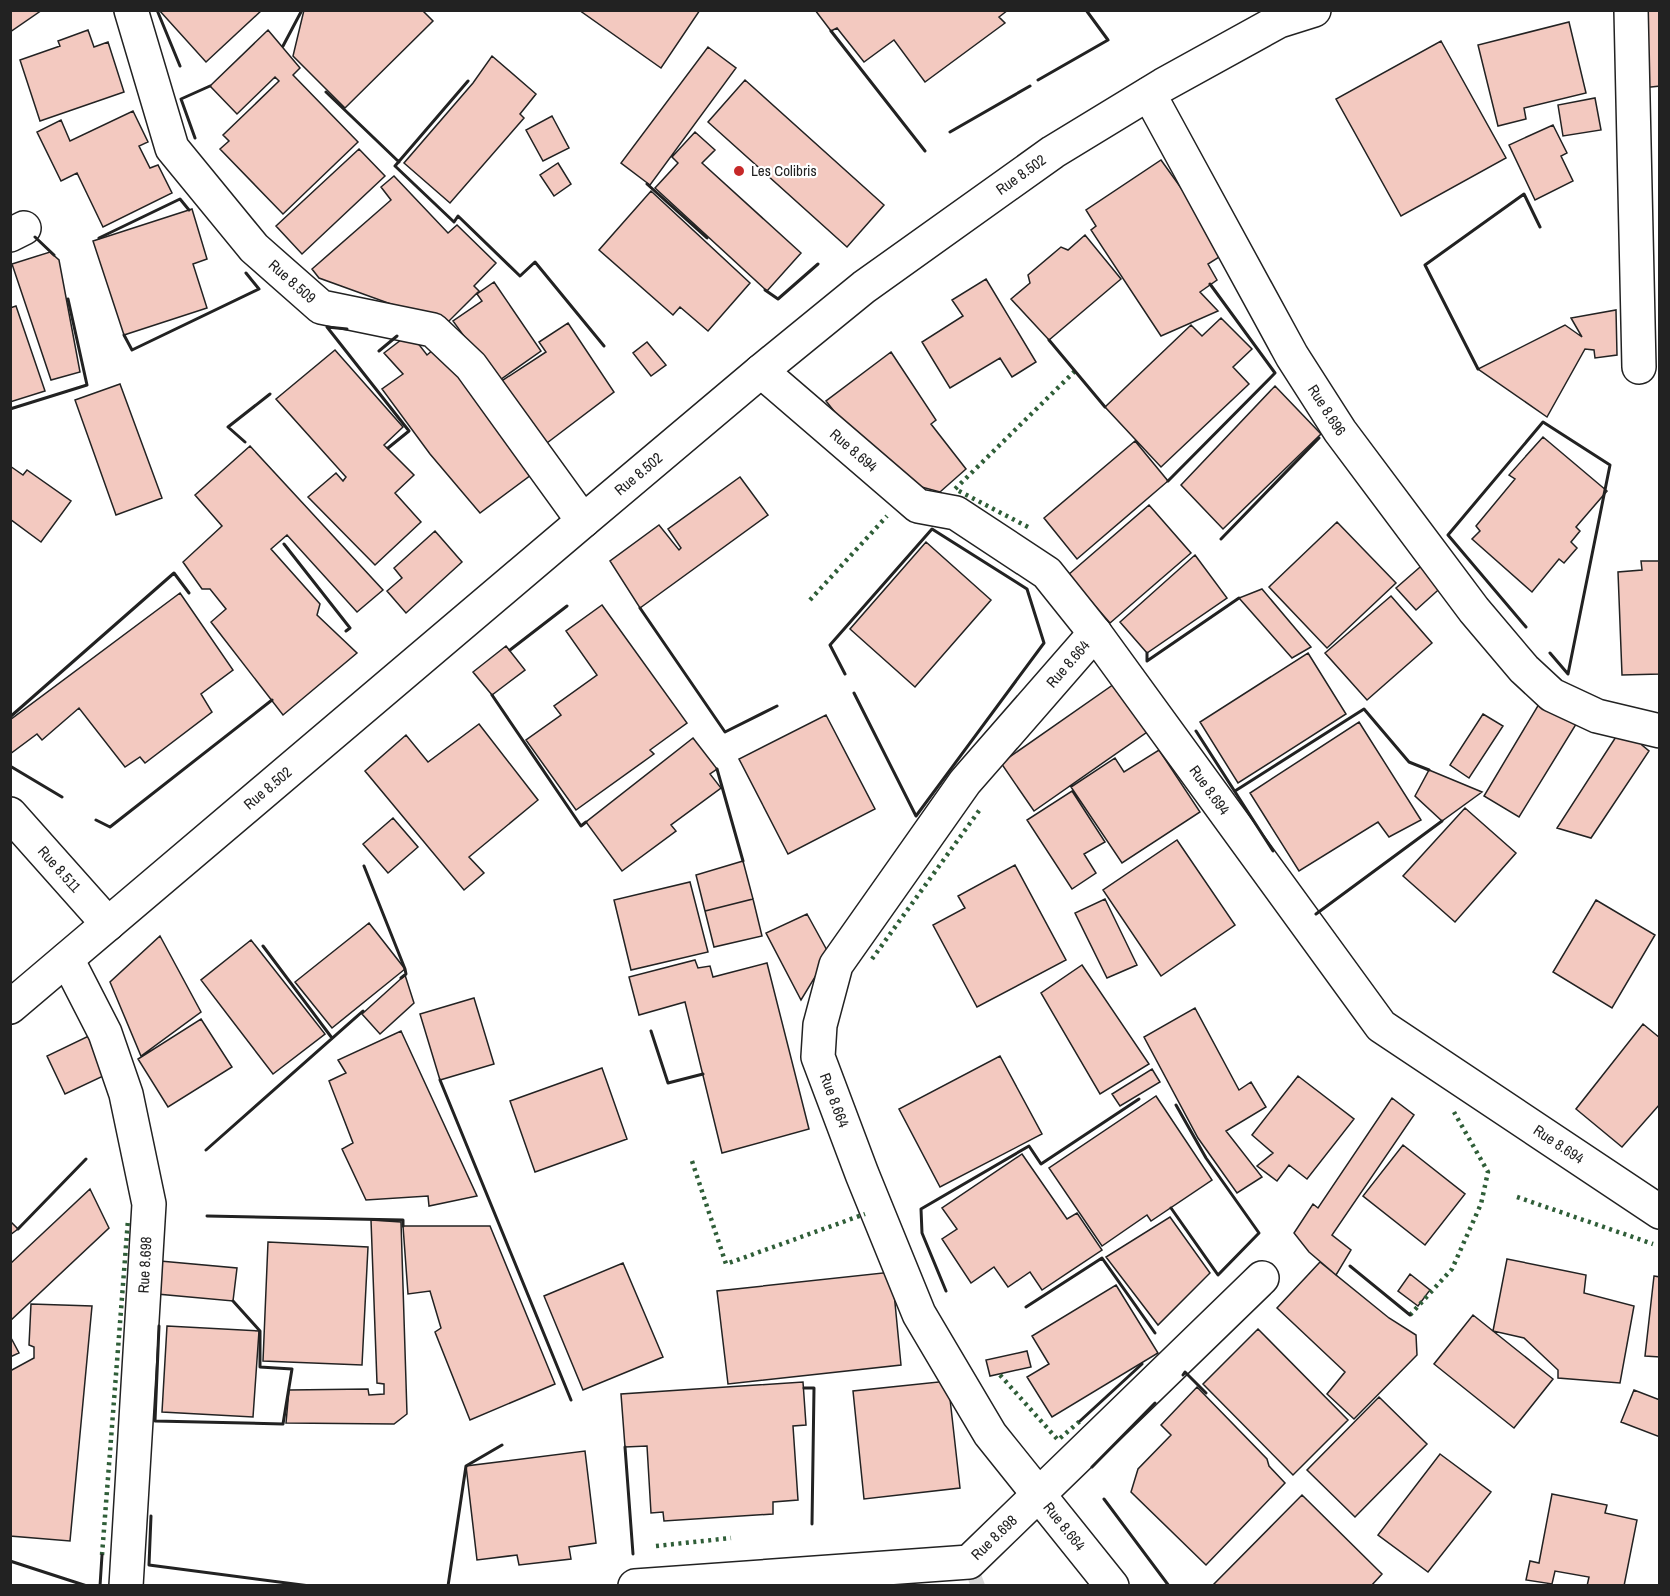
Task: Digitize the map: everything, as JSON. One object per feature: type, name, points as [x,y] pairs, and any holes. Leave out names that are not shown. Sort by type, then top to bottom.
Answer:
[{"type":"street","name":"Rue 8.509","points":[[132,10],[172,148],[254,248],[321,307],[433,330],[471,366],[583,521]]},
{"type":"street","name":"Rue 8.502","points":[[10,1007],[761,370],[864,287],[1053,152],[1276,16],[1314,10]]},
{"type":"street","points":[[1630,10],[1639,366]]},
{"type":"street","name":"Rue 8.696","points":[[1149,94],[1287,348],[1340,431],[1474,610],[1524,669],[1552,695],[1597,716],[1659,730]]},
{"type":"street","name":"Rue 8.694","points":[[761,370],[918,506],[956,513],[1047,573],[1095,633],[1382,1026],[1659,1212]]},
{"type":"street","name":"Rue 8.664","points":[[1095,633],[965,782],[836,965],[820,1025],[818,1057],[862,1174],[919,1314],[990,1434],[1112,1586]]},
{"type":"street","name":"Rue 8.511","points":[[10,814],[108,924]]},
{"type":"street","name":"Rue 8.698","points":[[67,959],[105,1033],[122,1084],[148,1204],[126,1586]]},
{"type":"street","name":"Rue 8.698","points":[[634,1586],[969,1562],[1262,1278]]},
{"type":"building","points":[[10,10],[42,10],[10,32]]},
{"type":"building","points":[[159,10],[262,10],[206,62]]},
{"type":"building","points":[[304,10],[422,10],[433,21],[345,108],[293,56]]},
{"type":"building","points":[[579,10],[700,10],[661,68]]},
{"type":"building","points":[[815,10],[1008,10],[999,17],[1005,23],[925,82],[894,40],[864,62],[837,28],[831,31]]},
{"type":"building","points":[[1640,10],[1660,10],[1660,86],[1642,88]]},
{"type":"building","points":[[1569,22],[1586,93],[1524,108],[1526,119],[1498,126],[1478,45]]},
{"type":"building","points":[[88,30],[94,47],[108,42],[124,92],[40,121],[20,60],[60,46],[58,41]]},
{"type":"building","points":[[268,30],[300,68],[293,75],[358,142],[283,214],[220,149],[229,141],[223,135],[279,81],[275,77],[237,114],[210,86]]},
{"type":"building","points":[[1441,41],[1506,158],[1401,216],[1336,99]]},
{"type":"building","points":[[708,47],[736,68],[650,185],[621,163]]},
{"type":"building","points":[[492,56],[536,94],[520,114],[524,118],[450,203],[404,163],[473,83]]},
{"type":"building","points":[[745,80],[884,205],[847,247],[708,122]]},
{"type":"building","points":[[1595,98],[1601,130],[1563,136],[1558,105]]},
{"type":"building","points":[[133,111],[148,142],[139,146],[150,168],[158,165],[172,193],[103,227],[77,173],[61,181],[37,132],[61,120],[70,141]]},
{"type":"building","points":[[552,116],[569,148],[543,161],[526,130]]},
{"type":"building","points":[[1553,125],[1567,153],[1561,156],[1573,181],[1535,200],[1509,145]]},
{"type":"building","points":[[695,132],[715,150],[702,163],[801,253],[767,291],[655,188],[678,163],[672,157]]},
{"type":"building","points":[[359,149],[385,176],[302,254],[276,226]]},
{"type":"building","points":[[1161,160],[1227,252],[1208,264],[1217,280],[1200,292],[1218,311],[1161,336],[1091,230],[1096,226],[1086,210]]},
{"type":"building","points":[[558,163],[571,184],[554,196],[540,175]]},
{"type":"building","points":[[394,176],[448,233],[457,225],[496,263],[474,286],[479,291],[446,324],[319,278],[312,269],[391,200],[381,187]]},
{"type":"building","points":[[651,191],[750,283],[708,331],[680,307],[673,315],[599,250]]},
{"type":"building","points":[[192,209],[207,259],[193,264],[207,308],[124,335],[93,241]]},
{"type":"building","points":[[1085,235],[1121,279],[1049,340],[1011,299],[1030,283],[1028,275],[1061,247],[1068,250]]},
{"type":"building","points":[[50,252],[59,260],[80,372],[51,380],[12,264]]},
{"type":"building","points":[[986,279],[1036,362],[1012,377],[1000,358],[950,388],[922,342],[963,316],[952,300]]},
{"type":"building","points":[[494,282],[541,351],[497,382],[453,321],[482,301],[477,294]]},
{"type":"building","points":[[16,306],[45,391],[10,402],[10,308]]},
{"type":"building","points":[[1616,310],[1617,355],[1595,358],[1594,350],[1585,349],[1547,417],[1478,369],[1565,325],[1582,337],[1571,318]]},
{"type":"building","points":[[1221,318],[1252,349],[1233,367],[1249,384],[1161,467],[1105,407],[1191,325],[1202,336]]},
{"type":"building","points":[[568,323],[614,392],[543,446],[500,382],[546,352],[539,342]]},
{"type":"building","points":[[410,333],[427,355],[440,344],[539,469],[480,513],[430,454],[382,389],[403,374],[384,353]]},
{"type":"building","points":[[647,342],[666,365],[651,376],[633,353]]},
{"type":"building","points":[[335,350],[403,427],[384,445],[414,475],[395,493],[421,522],[375,565],[308,497],[336,473],[343,481],[346,477],[276,399]]},
{"type":"building","points":[[891,352],[936,420],[931,424],[966,469],[940,492],[903,482],[876,464],[826,401]]},
{"type":"building","points":[[120,384],[162,498],[116,515],[75,400]]},
{"type":"building","points":[[1275,386],[1321,434],[1223,529],[1181,485]]},
{"type":"building","points":[[1543,437],[1607,491],[1576,527],[1580,531],[1571,542],[1577,548],[1564,563],[1559,559],[1532,592],[1472,539],[1480,531],[1476,526],[1515,479],[1509,475]]},
{"type":"building","points":[[1135,441],[1168,481],[1077,559],[1044,518]]},
{"type":"building","points":[[250,446],[383,590],[357,612],[287,535],[271,549],[320,604],[317,615],[357,653],[283,715],[211,622],[226,609],[210,589],[202,589],[183,562],[222,526],[195,495]]},
{"type":"building","points":[[10,466],[23,475],[27,470],[71,501],[41,542],[10,519]]},
{"type":"building","points":[[740,477],[768,515],[640,608],[610,561],[659,525],[679,550],[681,548],[668,529]]},
{"type":"building","points":[[1149,505],[1191,553],[1110,623],[1068,575]]},
{"type":"building","points":[[1337,522],[1396,583],[1327,648],[1269,587]]},
{"type":"building","points":[[435,531],[462,562],[406,613],[387,591],[402,578],[394,568]]},
{"type":"building","points":[[926,542],[991,600],[915,687],[850,629]]},
{"type":"building","points":[[1195,555],[1227,598],[1147,653],[1120,622]]},
{"type":"building","points":[[1427,561],[1446,583],[1416,610],[1396,588]]},
{"type":"building","points":[[1641,561],[1660,561],[1660,674],[1622,675],[1618,572],[1642,570]]},
{"type":"building","points":[[1262,589],[1311,647],[1292,658],[1239,598]]},
{"type":"building","points":[[180,593],[233,670],[201,694],[212,712],[145,763],[140,757],[125,767],[79,708],[42,740],[37,734],[10,754],[10,720]]},
{"type":"building","points":[[1391,596],[1432,643],[1367,700],[1325,653]]},
{"type":"building","points":[[602,605],[687,723],[650,750],[654,754],[576,810],[526,740],[561,715],[554,706],[597,675],[566,631]]},
{"type":"building","points":[[506,646],[525,670],[492,695],[473,672]]},
{"type":"building","points":[[1308,653],[1346,714],[1238,783],[1200,722]]},
{"type":"building","points":[[1117,682],[1150,730],[1034,811],[1001,763]]},
{"type":"building","points":[[1542,699],[1578,721],[1519,817],[1484,796]]},
{"type":"building","points":[[1483,714],[1503,726],[1469,778],[1450,765]]},
{"type":"building","points":[[826,715],[875,809],[788,854],[739,759]]},
{"type":"building","points":[[1359,722],[1421,820],[1389,837],[1378,822],[1299,871],[1250,793]]},
{"type":"building","points":[[479,724],[538,800],[469,857],[484,873],[464,890],[365,771],[406,735],[428,762]]},
{"type":"building","points":[[1623,726],[1648,735],[1642,745],[1649,751],[1591,838],[1557,828]]},
{"type":"building","points":[[693,738],[717,769],[710,774],[721,788],[671,825],[676,831],[622,871],[586,822]]},
{"type":"building","points":[[1159,750],[1200,812],[1122,863],[1071,787],[1115,758],[1124,772]]},
{"type":"building","points":[[1429,770],[1482,792],[1442,821],[1415,796]]},
{"type":"building","points":[[1072,791],[1105,842],[1084,854],[1096,873],[1072,889],[1027,820]]},
{"type":"building","points":[[1465,808],[1516,853],[1455,922],[1403,876]]},
{"type":"building","points":[[393,818],[418,847],[388,873],[363,844]]},
{"type":"building","points":[[1177,840],[1235,925],[1161,976],[1103,890]]},
{"type":"building","points":[[743,861],[753,899],[705,911],[696,875]]},
{"type":"building","points":[[1015,865],[1066,960],[977,1007],[933,925],[965,908],[958,896]]},
{"type":"building","points":[[690,882],[708,952],[631,970],[614,900]]},
{"type":"building","points":[[753,899],[762,936],[714,947],[705,911]]},
{"type":"building","points":[[1105,899],[1137,965],[1107,978],[1075,913]]},
{"type":"building","points":[[1596,900],[1655,935],[1612,1008],[1553,972]]},
{"type":"building","points":[[807,914],[829,954],[801,1000],[766,933]]},
{"type":"building","points":[[369,923],[405,969],[332,1028],[295,982]]},
{"type":"building","points":[[160,936],[201,1012],[141,1056],[110,982]]},
{"type":"building","points":[[251,940],[325,1034],[273,1074],[201,980]]},
{"type":"building","points":[[695,960],[698,968],[710,966],[713,977],[767,963],[809,1129],[722,1153],[685,1002],[639,1015],[629,977]]},
{"type":"building","points":[[1082,965],[1149,1064],[1100,1094],[1041,993]]},
{"type":"building","points":[[405,975],[414,1003],[380,1034],[362,1014]]},
{"type":"building","points":[[474,998],[494,1064],[440,1080],[420,1014]]},
{"type":"building","points":[[1195,1008],[1239,1090],[1251,1082],[1266,1107],[1226,1131],[1262,1177],[1237,1193],[1198,1138],[1144,1037]]},
{"type":"building","points":[[201,1019],[232,1067],[168,1107],[138,1059]]},
{"type":"building","points":[[1643,1024],[1660,1038],[1660,1104],[1622,1147],[1576,1109]]},
{"type":"building","points":[[401,1031],[477,1196],[429,1206],[428,1196],[366,1200],[342,1149],[353,1143],[329,1081],[346,1073],[338,1060]]},
{"type":"building","points":[[97,1032],[114,1071],[65,1094],[47,1056]]},
{"type":"building","points":[[1000,1056],[1042,1134],[940,1187],[899,1109]]},
{"type":"building","points":[[602,1068],[627,1139],[535,1172],[510,1101]]},
{"type":"building","points":[[1152,1069],[1160,1082],[1120,1106],[1112,1094]]},
{"type":"building","points":[[1298,1076],[1354,1119],[1307,1179],[1289,1165],[1277,1181],[1257,1166],[1273,1153],[1252,1135]]},
{"type":"building","points":[[1156,1096],[1212,1180],[1151,1221],[1147,1215],[1102,1246],[1049,1168]]},
{"type":"building","points":[[1392,1098],[1414,1115],[1332,1235],[1351,1250],[1336,1275],[1309,1252],[1294,1233],[1313,1204],[1318,1208]]},
{"type":"building","points":[[1403,1145],[1465,1194],[1425,1245],[1363,1196]]},
{"type":"building","points":[[1022,1154],[1067,1219],[1077,1213],[1102,1250],[1042,1290],[1030,1272],[1008,1287],[994,1267],[971,1283],[942,1239],[957,1229],[942,1208]]},
{"type":"building","points":[[90,1189],[109,1228],[10,1321],[10,1264]]},
{"type":"building","points":[[1170,1217],[1210,1273],[1158,1325],[1106,1257]]},
{"type":"building","points":[[371,1220],[401,1222],[407,1414],[394,1424],[286,1423],[289,1390],[368,1389],[369,1395],[384,1394],[384,1384],[377,1383]]},
{"type":"building","points":[[10,1221],[18,1229],[10,1235]]},
{"type":"building","points":[[403,1226],[490,1226],[555,1384],[470,1420],[435,1332],[441,1328],[430,1291],[408,1294]]},
{"type":"building","points":[[268,1242],[368,1247],[362,1365],[263,1361]]},
{"type":"building","points":[[1507,1259],[1586,1275],[1584,1293],[1634,1306],[1620,1383],[1558,1378],[1558,1370],[1524,1338],[1493,1331]]},
{"type":"building","points":[[160,1261],[237,1268],[233,1301],[157,1294]]},
{"type":"building","points":[[1320,1262],[1389,1318],[1416,1335],[1417,1355],[1354,1419],[1327,1394],[1345,1372],[1277,1308]]},
{"type":"building","points":[[623,1263],[663,1357],[583,1390],[544,1296]]},
{"type":"building","points":[[892,1272],[901,1365],[728,1384],[717,1291]]},
{"type":"building","points":[[1410,1274],[1430,1290],[1418,1306],[1398,1291]]},
{"type":"building","points":[[1654,1276],[1660,1277],[1660,1357],[1645,1356]]},
{"type":"building","points":[[1116,1285],[1158,1353],[1052,1417],[1027,1377],[1049,1364],[1032,1336]]},
{"type":"building","points":[[31,1304],[92,1306],[70,1541],[10,1536],[10,1371],[34,1358],[34,1347],[29,1345]]},
{"type":"building","points":[[1473,1315],[1553,1379],[1514,1428],[1434,1364]]},
{"type":"building","points":[[167,1326],[259,1331],[253,1417],[162,1412]]},
{"type":"building","points":[[1258,1329],[1348,1420],[1293,1475],[1203,1384]]},
{"type":"building","points":[[10,1336],[19,1353],[10,1357]]},
{"type":"building","points":[[1027,1351],[1031,1367],[990,1376],[986,1360]]},
{"type":"building","points":[[948,1381],[960,1488],[864,1499],[853,1391]]},
{"type":"building","points":[[803,1382],[806,1425],[793,1426],[798,1500],[773,1502],[773,1514],[664,1521],[663,1512],[651,1513],[647,1446],[625,1447],[621,1394]]},
{"type":"building","points":[[1197,1387],[1267,1459],[1269,1466],[1285,1483],[1206,1565],[1131,1492],[1138,1469],[1171,1435],[1161,1425]]},
{"type":"building","points":[[1634,1390],[1660,1400],[1660,1437],[1621,1422]]},
{"type":"building","points":[[1379,1397],[1427,1444],[1355,1517],[1307,1470]]},
{"type":"building","points":[[585,1451],[596,1543],[569,1547],[571,1559],[519,1565],[517,1555],[477,1560],[466,1466]]},
{"type":"building","points":[[1440,1454],[1491,1492],[1428,1572],[1378,1535]]},
{"type":"building","points":[[1552,1494],[1607,1505],[1605,1513],[1637,1520],[1624,1586],[1587,1586],[1589,1577],[1555,1571],[1552,1584],[1526,1580],[1530,1561],[1539,1563]]},
{"type":"building","points":[[1302,1495],[1382,1574],[1371,1586],[1212,1586]]},
{"type":"waterway","points":[[969,1562],[978,1586]]},
{"type":"hedge","points":[[1028,527],[955,489],[1075,371]]},
{"type":"hedge","points":[[810,600],[887,516]]},
{"type":"hedge","points":[[872,959],[981,808]]},
{"type":"hedge","points":[[1410,1315],[1452,1269],[1481,1204],[1488,1172],[1454,1112]]},
{"type":"hedge","points":[[692,1161],[726,1264],[865,1214]]},
{"type":"hedge","points":[[1517,1197],[1653,1244]]},
{"type":"hedge","points":[[102,1555],[128,1220]]},
{"type":"hedge","points":[[1000,1375],[1058,1440],[1080,1421]]},
{"type":"hedge","points":[[656,1546],[731,1538]]},
{"type":"wall","points":[[157,10],[180,66]]},
{"type":"wall","points":[[283,46],[302,10]]},
{"type":"wall","points":[[1038,80],[1108,40],[1086,10]]},
{"type":"wall","points":[[831,31],[925,151]]},
{"type":"wall","points":[[468,81],[395,166],[454,222],[458,216],[520,276],[535,262],[604,346]]},
{"type":"wall","points":[[195,138],[181,99],[210,86]]},
{"type":"wall","points":[[950,132],[1030,86]]},
{"type":"wall","points":[[326,92],[399,162]]},
{"type":"wall","points":[[647,184],[707,238]]},
{"type":"wall","points":[[1478,369],[1425,265],[1524,194],[1540,227]]},
{"type":"wall","points":[[99,238],[180,199],[189,210]]},
{"type":"wall","points":[[35,237],[54,255]]},
{"type":"wall","points":[[765,290],[778,299],[818,264]]},
{"type":"wall","points":[[124,335],[132,350],[259,289],[246,273]]},
{"type":"wall","points":[[1168,481],[1275,373],[1210,284]]},
{"type":"wall","points":[[10,409],[87,385],[68,299]]},
{"type":"wall","points":[[347,329],[327,327],[409,431],[388,448]]},
{"type":"wall","points":[[379,351],[397,336]]},
{"type":"wall","points":[[1049,340],[1105,407]]},
{"type":"wall","points":[[245,442],[228,427],[270,394]]},
{"type":"wall","points":[[1526,627],[1448,535],[1543,422],[1610,465],[1568,674],[1550,653]]},
{"type":"wall","points":[[1221,539],[1319,438]]},
{"type":"wall","points":[[845,674],[830,645],[932,529],[1027,589],[1044,643],[916,816],[854,693]]},
{"type":"wall","points":[[284,544],[350,628],[346,631]]},
{"type":"wall","points":[[10,717],[174,573],[189,593]]},
{"type":"wall","points":[[1147,653],[1147,661],[1239,598]]},
{"type":"wall","points":[[510,650],[567,606]]},
{"type":"wall","points":[[640,608],[725,732],[777,706]]},
{"type":"wall","points":[[492,695],[581,826],[586,822]]},
{"type":"wall","points":[[96,820],[110,827],[272,700]]},
{"type":"wall","points":[[1235,791],[1364,709],[1409,762],[1429,770]]},
{"type":"wall","points":[[1196,731],[1273,851]]},
{"type":"wall","points":[[10,766],[62,797]]},
{"type":"wall","points":[[717,769],[743,861]]},
{"type":"wall","points":[[1316,914],[1442,821]]},
{"type":"wall","points":[[364,866],[405,969],[406,974],[401,978]]},
{"type":"wall","points":[[263,946],[332,1038]]},
{"type":"wall","points":[[206,1150],[363,1011]]},
{"type":"wall","points":[[651,1031],[668,1083],[703,1074]]},
{"type":"wall","points":[[440,1080],[571,1400]]},
{"type":"wall","points":[[946,1291],[922,1233],[921,1209],[1029,1146],[1041,1164],[1139,1099]]},
{"type":"wall","points":[[1171,1208],[1218,1275],[1259,1233],[1206,1158],[1176,1105]]},
{"type":"wall","points":[[18,1229],[86,1159]]},
{"type":"wall","points":[[207,1216],[403,1220],[403,1226]]},
{"type":"wall","points":[[1026,1307],[1102,1258],[1155,1333]]},
{"type":"wall","points":[[1350,1266],[1410,1315]]},
{"type":"wall","points":[[159,1326],[155,1421],[283,1424],[292,1369],[260,1367],[260,1331],[233,1301]]},
{"type":"wall","points":[[1080,1421],[1142,1364]]},
{"type":"wall","points":[[1183,1375],[1185,1372],[1206,1393]]},
{"type":"wall","points":[[804,1388],[814,1388],[812,1524]]},
{"type":"wall","points":[[1092,1467],[1155,1403]]},
{"type":"wall","points":[[448,1586],[466,1466],[502,1445]]},
{"type":"wall","points":[[625,1447],[633,1554]]},
{"type":"wall","points":[[1104,1499],[1169,1586]]},
{"type":"wall","points":[[151,1516],[149,1565],[310,1586]]},
{"type":"wall","points":[[100,1586],[102,1555]]},
{"type":"wall","points":[[10,1561],[87,1586]]},
{"type":"place","name":"Les Colibris","points":[[739,171]]}]
